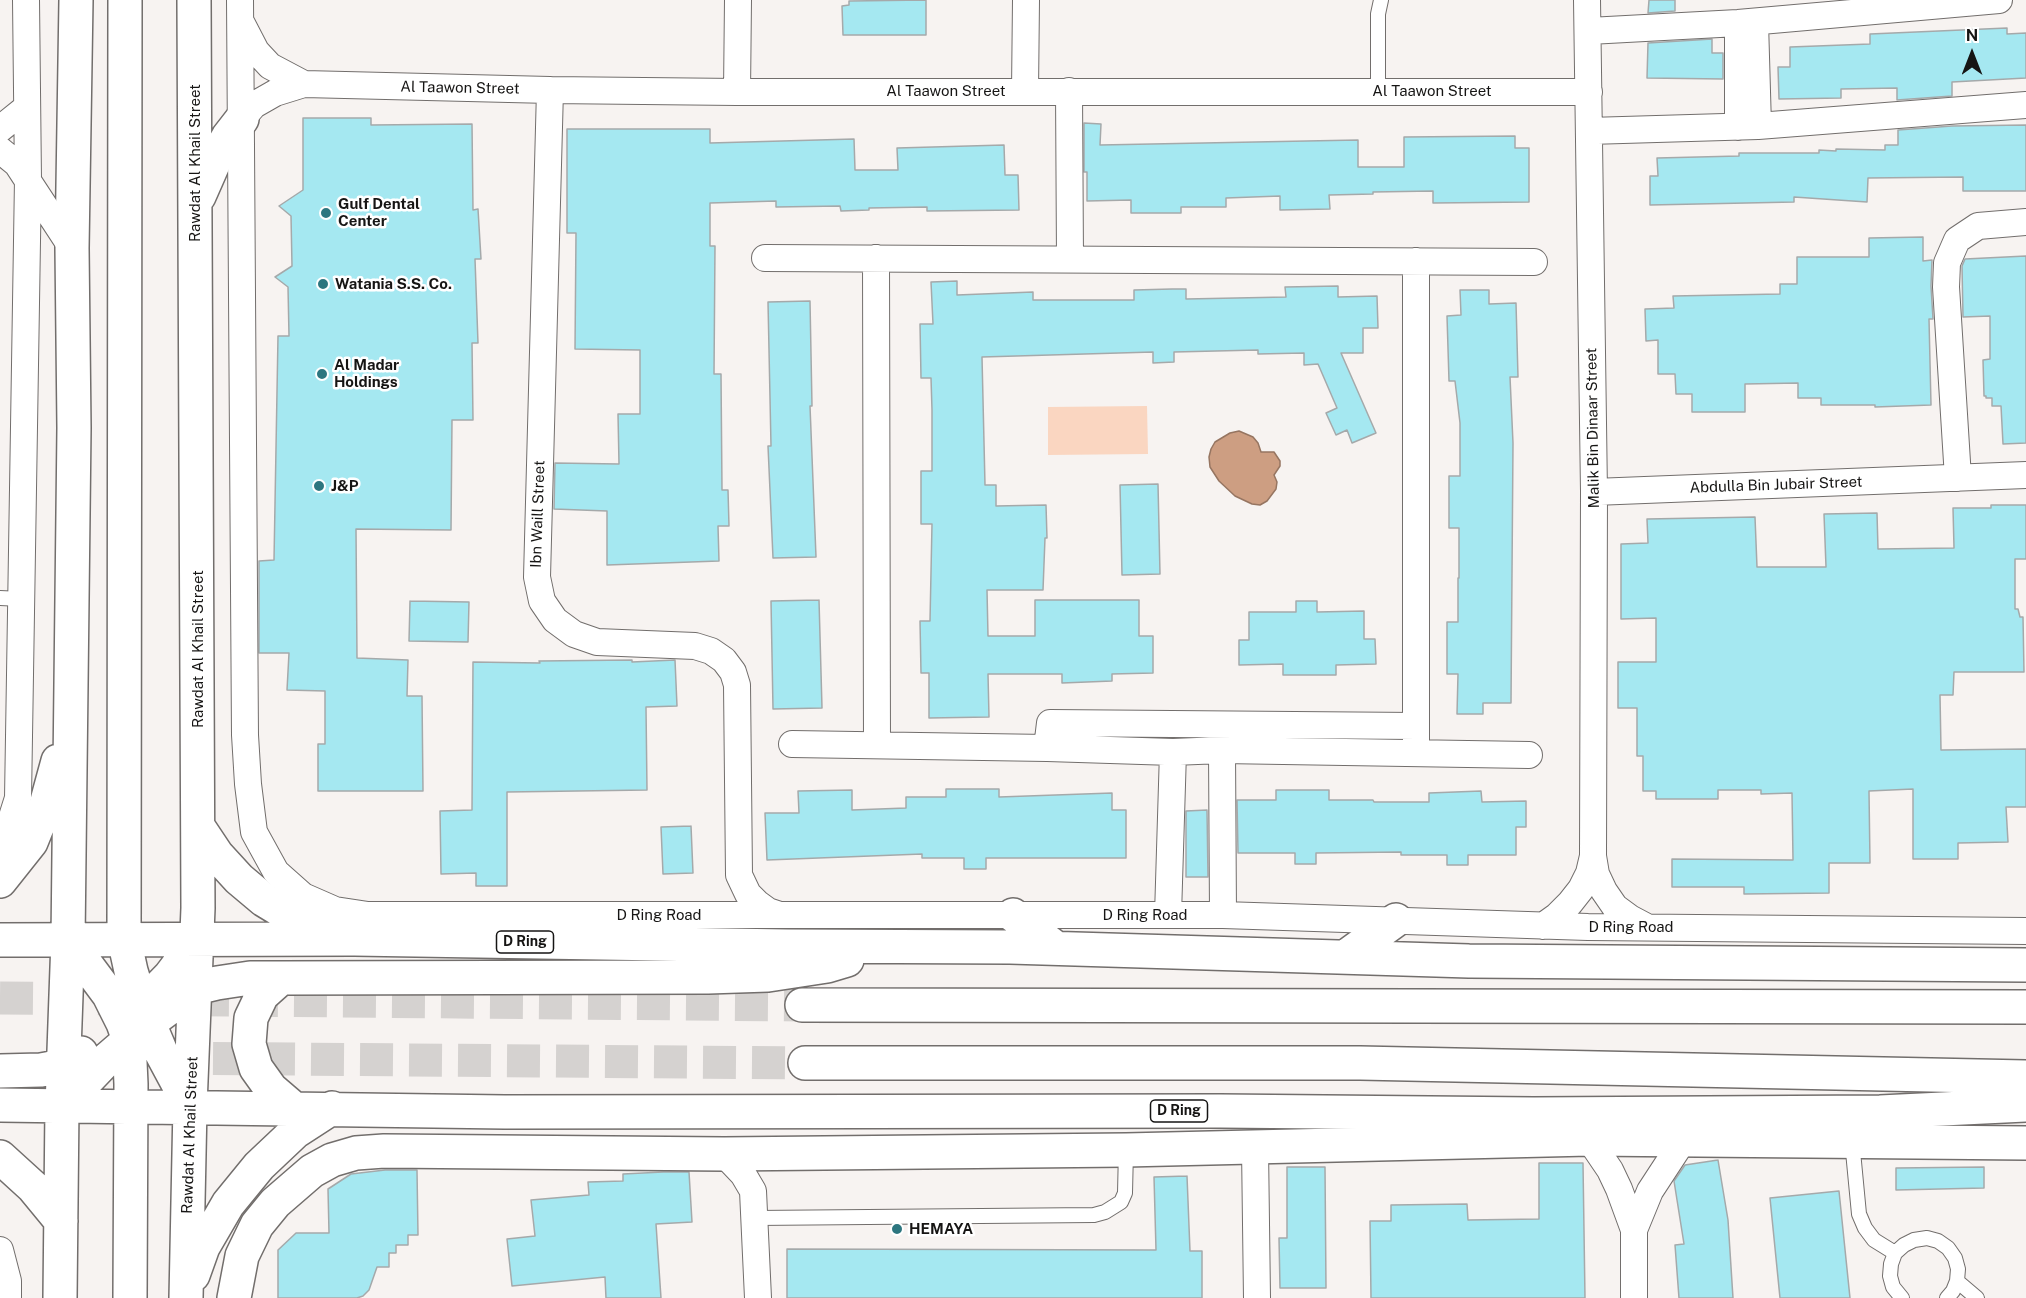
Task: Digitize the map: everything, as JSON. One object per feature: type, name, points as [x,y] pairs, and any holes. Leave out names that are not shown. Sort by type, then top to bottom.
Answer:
[{"type":"main road","points":[[60,1298],[62,1106],[68,940],[74,428],[72,248],[76,0]]},
{"type":"main road","points":[[125,0],[124,939],[136,1023],[131,1106],[130,1298]]},
{"type":"main road","name":"Rawdat Al Khail Street","points":[[186,1296],[190,1106],[198,939],[199,828],[194,0]]},
{"type":"main road","points":[[195,206],[214,162],[228,137],[242,119]]},
{"type":"main road","points":[[0,881],[31,842],[46,805],[70,725]]},
{"type":"main road","points":[[199,828],[217,855],[239,879],[264,900],[292,917],[322,930],[354,939]]},
{"type":"main road","points":[[1013,915],[1056,948]]},
{"type":"main road","points":[[1345,957],[1396,920]]},
{"type":"main road","points":[[62,1106],[105,1062],[198,939]]},
{"type":"main road","name":"D Ring","points":[[0,940],[354,939],[1056,948],[1469,961],[2026,965]]},
{"type":"main road","points":[[68,940],[109,995],[161,1052],[190,1106]]},
{"type":"main road","points":[[0,1071],[41,1070],[64,1062],[196,988],[250,978],[768,975],[827,966],[894,946]]},
{"type":"main road","points":[[281,978],[262,995],[251,1018],[249,1044],[256,1068],[271,1089],[292,1107]]},
{"type":"main road","points":[[802,1005],[2026,1007]]},
{"type":"main road","points":[[805,1063],[1360,1063],[2026,1077]]},
{"type":"main road","name":"D Ring","points":[[0,1104],[505,1112],[1534,1114],[1880,1112],[2026,1105]]},
{"type":"main road","points":[[186,1296],[203,1247],[228,1204],[259,1166],[295,1132],[332,1108]]},
{"type":"main road","points":[[1947,1109],[1969,1117],[2026,1124]]},
{"type":"main road","points":[[677,1112],[724,1154]]},
{"type":"main road","points":[[1255,1148],[1313,1112]]},
{"type":"main road","points":[[234,1298],[242,1256],[257,1225],[275,1203],[312,1171],[332,1160],[384,1151],[724,1154],[1126,1150],[1589,1139],[2026,1143]]},
{"type":"main road","points":[[0,1157],[33,1187],[60,1221]]},
{"type":"street","points":[[0,843],[6,836],[18,798],[11,599],[28,179],[26,0]]},
{"type":"street","points":[[737,92],[738,0]]},
{"type":"street","points":[[1025,91],[1026,0]]},
{"type":"street","name":"Malik Bin Dinaar Street","points":[[1587,0],[1594,492],[1593,856],[1596,874],[1615,907],[1647,927]]},
{"type":"street","points":[[1589,31],[1746,22],[1999,0]]},
{"type":"street","points":[[240,11],[242,119]]},
{"type":"street","name":"Al Taawon Street","points":[[240,11],[256,51],[270,66],[304,84]]},
{"type":"street","points":[[1746,22],[1748,126]]},
{"type":"street","name":"Al Taawon Street","points":[[242,119],[254,105],[275,93],[304,84],[737,92],[1378,90],[1589,92]]},
{"type":"street","name":"Ibn Waill Street","points":[[550,90],[537,578],[542,601],[555,620],[574,634],[597,642],[696,646],[711,651],[724,660],[733,672],[737,686],[739,875],[748,894],[768,911],[780,915]]},
{"type":"street","points":[[1069,91],[1070,259]]},
{"type":"street","points":[[1589,131],[1748,126],[2026,105]]},
{"type":"street","points":[[0,129],[26,108]]},
{"type":"street","name":"D Ring Road","points":[[242,119],[245,735],[254,832],[276,872],[303,896],[335,910],[368,915],[1223,915],[1543,926],[2026,931]]},
{"type":"street","points":[[0,150],[17,164],[72,248]]},
{"type":"street","points":[[1958,478],[1947,299],[1947,263],[1957,240],[1978,226],[2026,222]]},
{"type":"street","points":[[765,258],[1534,262]]},
{"type":"street","points":[[876,258],[877,745]]},
{"type":"street","points":[[1416,261],[1416,753]]},
{"type":"street","name":"Abdulla Bin Jubair Street","points":[[1594,492],[2026,475]]},
{"type":"street","points":[[1047,748],[1050,723],[1416,726]]},
{"type":"street","points":[[792,744],[1173,752],[1222,750],[1529,754]]},
{"type":"street","points":[[1222,750],[1223,915]]},
{"type":"street","points":[[1168,915],[1173,752]]},
{"type":"street","name":"Malik Bin Dinaar Street","points":[[1543,926],[1557,916],[1581,889],[1593,856]]},
{"type":"street","name":"Ibn Waill Street","points":[[708,915],[727,895],[734,881],[738,864]]},
{"type":"street","points":[[1589,1139],[1610,1170],[1634,1230],[1634,1298]]},
{"type":"street","points":[[1634,1230],[1650,1191],[1684,1139]]},
{"type":"street","points":[[1255,1148],[1257,1298]]},
{"type":"street","points":[[753,1191],[782,1153]]},
{"type":"street","points":[[724,1154],[743,1174],[753,1191],[758,1298]]},
{"type":"street","points":[[0,1250],[8,1281],[8,1298]]},
{"type":"lane","points":[[1378,90],[1378,14],[1381,0]]},
{"type":"lane","points":[[1852,1141],[1859,1214],[1874,1240],[1895,1253]]},
{"type":"lane","points":[[754,1218],[1094,1215],[1105,1212],[1121,1202],[1125,1193],[1126,1150]]},
{"type":"lane","points":[[1902,1298],[1893,1287],[1890,1276],[1895,1253],[1914,1240],[1927,1238],[1938,1241],[1948,1248],[1955,1258],[1958,1281],[1947,1298]]},
{"type":"lane","points":[[1958,1281],[1977,1298]]},
{"type":"shaded area","points":[[1147,406],[1148,454],[1048,455],[1048,407]]},
{"type":"shaded area","points":[[1239,431],[1253,437],[1261,452],[1274,452],[1280,461],[1280,466],[1274,475],[1277,482],[1276,489],[1267,501],[1260,505],[1235,496],[1219,481],[1210,467],[1209,457],[1215,442],[1230,433]]},
{"type":"building","points":[[926,0],[926,35],[843,35],[842,6],[849,5],[849,1]]},
{"type":"building","points":[[1649,0],[1675,0],[1675,11],[1648,13]]},
{"type":"building","points":[[2007,28],[2007,34],[2026,33],[2026,78],[1952,82],[1952,96],[1897,100],[1897,88],[1841,89],[1841,98],[1779,99],[1778,67],[1790,67],[1790,47],[1870,44],[1870,34]]},
{"type":"building","points":[[1712,39],[1712,53],[1723,53],[1723,79],[1647,78],[1648,43]]},
{"type":"building","points":[[303,118],[371,118],[371,125],[472,124],[473,210],[478,209],[481,259],[475,259],[478,343],[472,343],[473,420],[452,420],[451,530],[356,529],[357,658],[408,660],[407,696],[422,696],[423,791],[318,791],[318,744],[325,744],[325,691],[287,690],[289,653],[259,653],[259,561],[274,560],[278,336],[289,336],[288,287],[275,277],[292,266],[291,216],[279,206],[303,190]]},
{"type":"building","points":[[1084,123],[1101,124],[1100,145],[1358,140],[1358,167],[1404,167],[1404,137],[1515,136],[1515,148],[1529,148],[1529,202],[1433,203],[1433,191],[1373,192],[1373,194],[1329,195],[1330,209],[1280,210],[1280,196],[1226,198],[1226,207],[1181,207],[1181,213],[1131,213],[1131,200],[1087,201],[1087,172],[1084,172]]},
{"type":"building","points":[[2026,125],[2026,191],[1963,191],[1963,177],[1868,178],[1867,202],[1794,197],[1794,202],[1650,205],[1650,176],[1658,176],[1657,158],[1739,156],[1739,153],[1819,153],[1819,150],[1836,151],[1836,149],[1885,150],[1885,145],[1898,145],[1898,130],[1952,126]]},
{"type":"building","points":[[567,129],[710,129],[710,143],[854,139],[855,170],[898,170],[897,148],[1004,145],[1005,175],[1018,175],[1019,210],[927,211],[927,207],[841,211],[840,206],[776,207],[776,201],[710,203],[710,246],[715,246],[714,374],[721,374],[722,490],[728,490],[729,526],[718,526],[719,561],[607,565],[607,511],[554,509],[555,463],[619,464],[618,414],[640,414],[640,350],[575,349],[576,233],[567,233]]},
{"type":"building","points":[[1923,237],[1923,261],[1932,260],[1933,319],[1929,319],[1931,405],[1875,407],[1875,405],[1821,405],[1821,398],[1798,398],[1798,383],[1745,384],[1745,412],[1692,412],[1692,394],[1676,394],[1675,374],[1658,374],[1658,340],[1646,341],[1645,309],[1674,308],[1673,296],[1780,294],[1780,284],[1797,284],[1797,257],[1869,257],[1869,238]]},
{"type":"building","points":[[2026,256],[2026,443],[2003,444],[2001,406],[1992,406],[1992,398],[1984,396],[1983,360],[1990,359],[1990,316],[1963,317],[1962,266],[1965,259]]},
{"type":"building","points":[[957,281],[957,295],[1033,292],[1033,300],[1134,300],[1134,290],[1172,289],[1186,289],[1186,299],[1286,297],[1285,287],[1338,286],[1338,297],[1377,296],[1378,328],[1363,328],[1363,353],[1341,353],[1376,433],[1352,443],[1347,430],[1336,435],[1326,413],[1337,408],[1318,364],[1304,365],[1304,353],[1258,354],[1258,350],[1174,352],[1174,362],[1153,363],[1153,352],[982,357],[985,485],[996,485],[996,506],[1046,505],[1047,538],[1045,538],[1043,590],[987,590],[988,636],[1035,636],[1035,600],[1139,600],[1139,636],[1153,636],[1153,673],[1112,674],[1112,681],[1062,683],[1062,674],[988,674],[989,717],[929,718],[929,673],[921,673],[920,621],[930,621],[932,524],[921,524],[921,471],[932,471],[932,410],[931,378],[921,378],[920,324],[933,324],[931,282]]},
{"type":"building","points":[[1460,290],[1489,290],[1489,304],[1516,303],[1518,377],[1510,377],[1513,443],[1511,703],[1483,703],[1483,714],[1457,714],[1458,674],[1447,674],[1447,622],[1458,622],[1459,528],[1449,528],[1449,476],[1460,476],[1460,423],[1455,381],[1449,381],[1447,316],[1461,315]]},
{"type":"building","points":[[810,301],[812,406],[810,406],[816,557],[773,558],[768,446],[771,446],[768,302]]},
{"type":"building","points":[[1158,484],[1160,574],[1122,575],[1120,485]]},
{"type":"building","points":[[1991,505],[2026,505],[2026,559],[2015,559],[2015,609],[2018,609],[2020,617],[2023,617],[2024,672],[1954,672],[1953,695],[1940,695],[1941,750],[2026,749],[2026,807],[2006,807],[2008,842],[1958,843],[1958,859],[1913,859],[1913,789],[1869,791],[1870,863],[1829,863],[1829,893],[1744,894],[1744,887],[1672,887],[1672,859],[1793,860],[1792,793],[1761,794],[1761,790],[1718,790],[1718,799],[1656,799],[1656,791],[1643,791],[1643,756],[1637,756],[1637,708],[1618,708],[1618,662],[1656,662],[1656,618],[1621,619],[1621,544],[1648,543],[1647,519],[1755,517],[1757,567],[1826,567],[1824,514],[1877,513],[1878,549],[1954,548],[1953,508],[1991,508]]},
{"type":"building","points":[[819,600],[822,708],[773,709],[771,601]]},
{"type":"building","points":[[410,601],[469,602],[468,642],[409,641]]},
{"type":"building","points":[[1296,601],[1317,601],[1317,612],[1364,611],[1364,639],[1375,639],[1376,664],[1336,665],[1336,675],[1283,675],[1283,664],[1239,665],[1239,640],[1249,640],[1249,612],[1296,612]]},
{"type":"building","points":[[632,660],[632,662],[675,660],[677,706],[646,707],[647,790],[507,792],[507,886],[476,886],[476,873],[441,874],[440,811],[472,810],[473,662],[540,663],[539,661]]},
{"type":"building","points":[[946,789],[999,789],[999,797],[1112,793],[1112,810],[1126,810],[1126,858],[986,858],[986,869],[964,869],[964,858],[922,858],[922,854],[767,860],[765,813],[799,813],[798,791],[852,790],[852,810],[906,808],[906,797],[946,797]]},
{"type":"building","points":[[1276,790],[1329,790],[1329,800],[1373,800],[1374,802],[1429,802],[1429,793],[1481,791],[1482,802],[1526,801],[1526,827],[1516,827],[1516,855],[1468,855],[1468,865],[1447,865],[1447,855],[1401,855],[1401,852],[1316,853],[1316,864],[1295,864],[1295,853],[1238,853],[1237,800],[1276,800]]},
{"type":"building","points":[[1207,810],[1208,877],[1186,877],[1186,811]]},
{"type":"building","points":[[691,826],[693,873],[663,874],[661,827]]},
{"type":"building","points":[[1718,1160],[1728,1220],[1733,1298],[1679,1298],[1675,1245],[1684,1244],[1674,1181],[1685,1165]]},
{"type":"building","points":[[1539,1163],[1583,1163],[1585,1298],[1371,1298],[1370,1221],[1391,1221],[1391,1205],[1467,1204],[1468,1220],[1539,1219]]},
{"type":"building","points":[[1287,1167],[1325,1167],[1326,1288],[1280,1288],[1279,1238],[1287,1238]]},
{"type":"building","points":[[1984,1167],[1984,1188],[1896,1190],[1896,1168]]},
{"type":"building","points":[[385,1170],[417,1170],[418,1235],[408,1235],[408,1245],[396,1245],[396,1253],[389,1253],[389,1267],[377,1267],[369,1290],[363,1296],[357,1298],[278,1298],[278,1250],[296,1233],[329,1233],[328,1189],[351,1174]]},
{"type":"building","points":[[689,1172],[692,1222],[656,1224],[661,1298],[606,1298],[605,1277],[512,1286],[507,1239],[535,1236],[531,1200],[589,1195],[588,1182],[623,1181],[623,1174]]},
{"type":"building","points":[[1187,1176],[1190,1251],[1202,1251],[1202,1298],[787,1298],[787,1249],[1156,1250],[1154,1177]]},
{"type":"building","points":[[1839,1191],[1850,1298],[1780,1298],[1770,1198]]},
{"type":"tunnel","points":[[0,998],[802,1005]]},
{"type":"tunnel","points":[[164,1058],[805,1063]]},
{"type":"place","name":"Gulf Dental Center","points":[[326,213]]},
{"type":"place","name":"Watania S.S. Co.","points":[[323,284]]},
{"type":"place","name":"Al Madar Holdings","points":[[322,374]]},
{"type":"place","name":"J&P","points":[[319,486]]},
{"type":"place","name":"HEMAYA","points":[[897,1229]]}]
